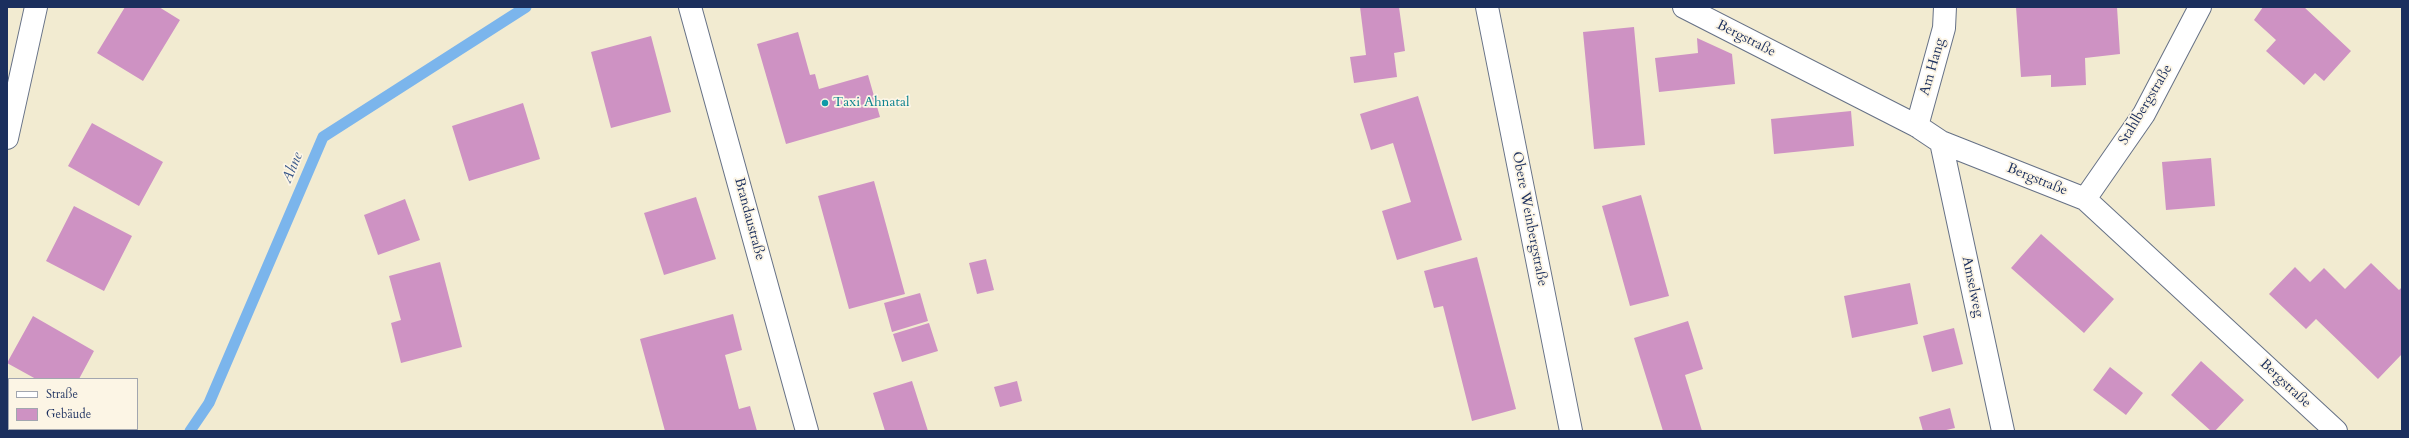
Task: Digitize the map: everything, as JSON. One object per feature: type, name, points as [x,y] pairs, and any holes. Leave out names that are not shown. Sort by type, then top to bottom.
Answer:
[{"type":"street","points":[[7,138],[36,7]]},
{"type":"street","name":"Brandaustraße","points":[[690,7],[808,431]]},
{"type":"street","name":"Obere Weinbergstraße","points":[[1487,7],[1571,431]]},
{"type":"street","name":"Bergstraße","points":[[1684,7],[1917,126],[1941,142],[2085,199],[2336,431]]},
{"type":"street","name":"Am Hang","points":[[1917,126],[1944,28],[1945,7]]},
{"type":"street","name":"Stahlbergstraße","points":[[2085,199],[2144,114],[2200,7]]},
{"type":"street","name":"Amselweg","points":[[1941,142],[2003,431]]},
{"type":"building","points":[[125,7],[159,7],[180,20],[143,81],[97,53]]},
{"type":"building","points":[[1360,7],[1399,7],[1405,51],[1394,53],[1397,77],[1354,83],[1350,57],[1366,55]]},
{"type":"building","points":[[2016,7],[2117,7],[2120,54],[2085,58],[2086,85],[2051,87],[2051,75],[2021,77]]},
{"type":"building","points":[[2263,7],[2304,7],[2351,51],[2324,81],[2315,73],[2304,85],[2266,51],[2276,40],[2254,20]]},
{"type":"building","points":[[1634,27],[1645,145],[1594,149],[1583,32]]},
{"type":"building","name":"Taxi Ahnatal","points":[[798,32],[810,75],[815,74],[819,89],[868,75],[880,117],[786,144],[757,44]]},
{"type":"building","points":[[651,36],[671,112],[611,128],[591,52]]},
{"type":"building","points":[[1697,38],[1732,54],[1735,84],[1659,92],[1655,58],[1698,53]]},
{"type":"building","points":[[1418,96],[1462,240],[1397,260],[1382,211],[1411,202],[1393,143],[1371,150],[1360,114]]},
{"type":"building","points":[[523,103],[540,159],[469,181],[452,126]]},
{"type":"building","points":[[1851,111],[1854,146],[1774,154],[1771,119]]},
{"type":"building","points":[[92,123],[163,162],[139,206],[68,166]]},
{"type":"building","points":[[2211,158],[2215,206],[2166,210],[2162,162]]},
{"type":"building","points":[[874,181],[905,294],[849,309],[818,196]]},
{"type":"building","points":[[1641,195],[1669,296],[1630,306],[1602,206]]},
{"type":"building","points":[[696,197],[716,259],[664,275],[644,213]]},
{"type":"building","points":[[405,199],[420,240],[378,255],[364,215]]},
{"type":"building","points":[[74,206],[132,236],[104,291],[46,261]]},
{"type":"building","points":[[2041,234],[2114,299],[2084,333],[2011,268]]},
{"type":"building","points":[[1477,257],[1516,409],[1472,421],[1443,306],[1434,308],[1424,271]]},
{"type":"building","points":[[986,259],[994,290],[977,294],[969,263]]},
{"type":"building","points":[[440,262],[462,347],[401,363],[391,323],[401,320],[389,276]]},
{"type":"building","points":[[2371,263],[2399,290],[2402,287],[2402,354],[2378,379],[2316,319],[2306,329],[2269,294],[2295,267],[2310,282],[2324,268],[2345,289]]},
{"type":"building","points":[[1910,283],[1918,324],[1852,338],[1844,296]]},
{"type":"building","points":[[920,293],[928,321],[892,332],[884,303]]},
{"type":"building","points":[[733,314],[742,350],[725,355],[739,409],[750,406],[757,431],[665,431],[640,339]]},
{"type":"building","points":[[33,316],[94,351],[80,378],[34,378],[7,363]]},
{"type":"building","points":[[1688,321],[1703,369],[1685,375],[1702,431],[1663,431],[1634,338]]},
{"type":"building","points":[[929,323],[938,351],[902,362],[893,334]]},
{"type":"building","points":[[1954,328],[1963,364],[1932,372],[1923,336]]},
{"type":"building","points":[[2201,361],[2244,400],[2215,431],[2211,431],[2171,395]]},
{"type":"building","points":[[2110,367],[2143,393],[2126,415],[2093,390]]},
{"type":"building","points":[[912,381],[928,431],[885,431],[873,393]]},
{"type":"building","points":[[1017,381],[1022,401],[1000,407],[994,387]]},
{"type":"building","points":[[7,383],[8,400],[7,400]]},
{"type":"building","points":[[1950,408],[1955,428],[1942,431],[1923,431],[1919,417]]},
{"type":"waterway","name":"Ahne","points":[[190,431],[209,403],[323,137],[526,7]]},
{"type":"place","name":"Taxi Ahnatal","points":[[825,103]]}]
